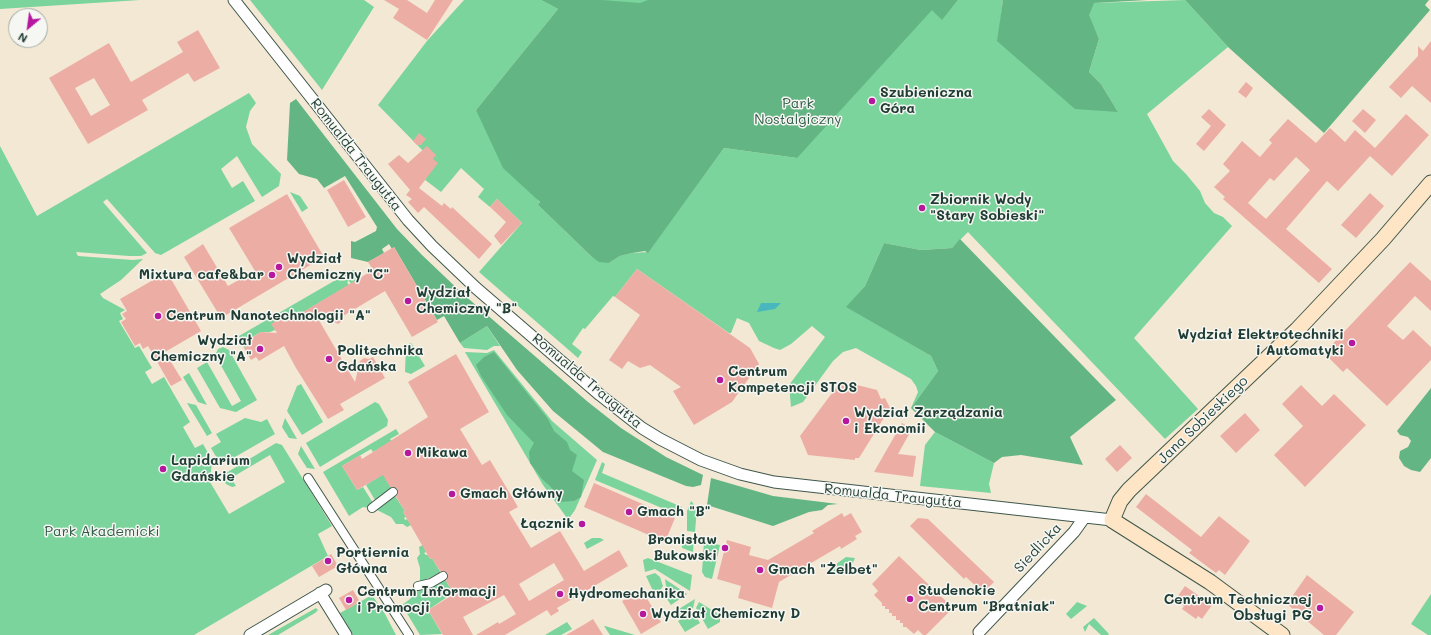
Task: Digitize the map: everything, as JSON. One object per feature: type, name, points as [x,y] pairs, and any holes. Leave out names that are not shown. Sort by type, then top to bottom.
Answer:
[{"type":"main road","name":"Jana Sobieskiego","points":[[1112,520],[1120,501],[1129,490],[1301,326],[1383,240],[1431,184]]},
{"type":"main road","name":"Romualda Traugutta","points":[[1112,520],[1210,582],[1282,635]]},
{"type":"street","name":"Romualda Traugutta","points":[[234,0],[408,220],[421,234],[476,288],[594,390],[642,428],[660,439],[712,464],[750,477],[774,482],[1112,520]]},
{"type":"street","points":[[308,478],[409,635]]},
{"type":"street","points":[[372,508],[393,492]]},
{"type":"street","name":"Siedlicka","points":[[979,632],[1074,532],[1084,518]]},
{"type":"street","points":[[418,586],[431,583],[443,576]]},
{"type":"street","points":[[250,635],[323,591],[346,635]]},
{"type":"green space","points":[[0,0],[140,0],[8,8],[0,9]]},
{"type":"green space","points":[[250,0],[364,0],[374,7],[322,90]]},
{"type":"green space","name":"Park Nostalgiczny","points":[[464,0],[541,0],[558,9],[476,110],[540,203],[538,205],[592,257],[609,263],[620,256],[632,253],[648,252],[724,148],[797,158],[550,0],[941,0],[942,19],[958,0],[1003,0],[998,41],[1118,112],[1101,84],[1089,72],[1099,39],[1088,15],[1093,3],[1185,0],[1228,47],[1147,114],[1173,161],[1200,191],[1205,203],[1214,213],[1223,217],[1232,226],[1134,338],[1198,409],[1165,439],[968,232],[952,248],[921,250],[884,243],[865,286],[847,307],[931,356],[938,371],[911,408],[918,392],[911,379],[856,348],[843,352],[833,361],[803,402],[791,407],[789,385],[825,337],[812,326],[791,344],[780,350],[759,341],[749,323],[737,318],[731,333],[729,333],[637,269],[615,297],[613,296],[585,329],[583,328],[572,344],[582,352],[578,358],[479,272],[522,223],[497,199],[490,207],[478,197],[484,189],[461,168],[441,192],[420,176],[432,160],[378,105],[427,41]]},
{"type":"green space","name":"Park Nostalgiczny","points":[[541,0],[602,0],[640,3],[648,0],[958,0],[942,20],[932,10],[797,158],[724,148],[648,253],[645,251],[620,256],[609,263],[599,262],[592,257],[538,205],[540,202],[503,168],[476,110],[558,9]]},
{"type":"green space","points":[[1003,0],[1147,0],[1094,3],[1089,15],[1099,39],[1089,72],[1101,84],[1118,112],[1075,109],[997,41]]},
{"type":"green space","points":[[1185,0],[1429,0],[1425,5],[1430,10],[1324,133],[1228,47]]},
{"type":"green space","name":"Park Akademicki","points":[[249,93],[256,103],[250,111],[246,127],[252,144],[281,174],[279,186],[262,197],[237,156],[221,169],[232,188],[243,181],[255,201],[161,255],[155,253],[107,199],[103,202],[147,253],[141,256],[129,256],[76,252],[78,256],[133,260],[143,259],[121,280],[100,294],[103,298],[125,310],[120,313],[123,319],[119,321],[135,348],[139,346],[152,368],[145,372],[152,384],[164,377],[190,422],[183,427],[195,448],[203,444],[212,460],[210,482],[229,514],[285,482],[270,455],[231,478],[236,486],[232,487],[226,484],[224,480],[226,473],[276,443],[282,445],[332,526],[318,534],[328,556],[194,635],[0,635],[0,146],[37,216]]},
{"type":"green space","points":[[296,99],[397,229],[422,255],[463,294],[588,402],[621,428],[666,457],[703,475],[701,485],[693,487],[686,486],[603,452],[553,411],[517,370],[487,326],[460,343],[444,316],[437,320],[394,247],[392,249],[389,244],[382,249],[384,253],[368,262],[351,258],[351,241],[355,242],[376,231],[377,227],[345,176],[324,188],[317,179],[299,174],[287,160],[290,103]]},
{"type":"green space","points":[[290,192],[300,196],[308,208],[302,212]]},
{"type":"green space","points":[[960,239],[1116,400],[1070,437],[1083,465],[1021,455],[1002,457],[994,463],[935,432],[911,408],[938,371],[931,356],[846,307],[865,286],[884,243],[921,250],[952,248]]},
{"type":"green space","points":[[353,270],[357,272],[361,278],[351,284],[349,281],[347,282],[349,285],[290,320],[287,315],[275,330],[270,332],[261,332],[247,340],[249,345],[244,348],[239,336]]},
{"type":"green space","points":[[487,326],[500,346],[494,346],[487,350],[464,348],[460,343]]},
{"type":"green space","points":[[411,343],[425,366],[411,374],[405,372],[406,345]]},
{"type":"green space","points":[[223,347],[229,350],[257,400],[236,412],[220,408],[197,368],[207,362],[232,406],[241,401],[215,355],[218,349]]},
{"type":"green space","points":[[494,350],[552,421],[597,460],[575,510],[570,517],[567,518],[543,485],[465,352],[487,353]]},
{"type":"green space","points":[[494,352],[548,419],[554,431],[567,442],[570,450],[577,455],[572,471],[584,480],[581,497],[574,501],[559,502],[551,487],[542,479],[530,463],[529,452],[534,443],[507,415],[481,376],[476,365],[484,357]]},
{"type":"green space","points":[[189,373],[207,405],[198,402],[183,377]]},
{"type":"green space","points":[[301,384],[323,422],[302,435],[287,411],[297,386]]},
{"type":"green space","points":[[1431,388],[1431,458],[1420,472],[1411,470],[1404,466],[1399,458],[1400,451],[1408,447],[1411,441],[1408,437],[1400,435],[1397,431]]},
{"type":"green space","points":[[375,402],[379,404],[388,420],[387,426],[320,467],[306,443]]},
{"type":"green space","points":[[187,403],[196,405],[212,433],[207,436]]},
{"type":"green space","points":[[245,418],[261,422],[267,419],[275,434],[221,465],[211,448],[221,442],[216,434]]},
{"type":"green space","points":[[285,418],[297,439],[289,438],[282,427]]},
{"type":"green space","points":[[396,429],[399,434],[390,439],[392,441],[373,452],[371,449],[342,466],[357,490],[363,487],[373,503],[369,508],[363,507],[349,516],[323,472]]},
{"type":"green space","points":[[935,432],[994,463],[989,484],[991,493],[920,486],[925,445]]},
{"type":"green space","points":[[301,446],[315,469],[307,468],[298,454]]},
{"type":"green space","points":[[602,462],[605,464],[602,473],[682,507],[681,516],[595,480]]},
{"type":"green space","points":[[383,474],[392,489],[375,500],[366,485]]},
{"type":"green space","points":[[711,478],[773,496],[838,504],[828,505],[822,510],[809,512],[773,526],[707,505]]},
{"type":"green space","points":[[395,496],[405,511],[403,512],[406,517],[404,518],[405,520],[407,519],[411,525],[407,527],[403,524],[396,524],[391,517],[377,510]]},
{"type":"green space","points":[[691,501],[697,508],[695,532],[687,531],[687,511]]},
{"type":"green space","points":[[686,537],[694,538],[693,552],[682,548],[682,541]]},
{"type":"green space","points":[[592,538],[600,538],[604,540],[587,549],[584,543]]},
{"type":"green space","points":[[704,542],[720,545],[712,579],[705,577],[702,572]]},
{"type":"green space","points":[[423,545],[426,552],[424,553],[428,555],[430,559],[432,558],[441,573],[420,582],[420,568],[417,558],[420,554],[419,547]]},
{"type":"green space","points":[[846,557],[855,558],[850,569],[851,571],[842,573],[828,570]]},
{"type":"green space","points":[[648,558],[692,575],[690,591],[655,569],[645,572],[643,560]]},
{"type":"green space","points":[[655,573],[660,577],[663,586],[659,592],[654,593],[646,576]]},
{"type":"green space","points":[[445,579],[453,593],[428,610],[442,634],[420,635],[402,605],[410,599],[417,590],[432,586]]},
{"type":"green space","points":[[665,579],[687,594],[671,605],[663,593],[666,586]]},
{"type":"green space","points":[[1431,594],[1431,635],[1428,635],[1411,624]]},
{"type":"green space","points":[[372,595],[385,614],[396,635],[353,635],[340,613]]},
{"type":"green space","points":[[695,599],[693,608],[677,618],[674,612]]},
{"type":"green space","points":[[699,602],[720,615],[720,622],[708,629],[696,608]]},
{"type":"green space","points":[[1077,602],[1087,606],[1071,619],[1066,614]]},
{"type":"green space","points":[[316,608],[318,610],[315,613],[278,635],[268,635]]},
{"type":"green space","points":[[693,612],[700,623],[685,632],[678,621]]},
{"type":"green space","points":[[1094,618],[1109,634],[1108,635],[1101,635],[1089,624],[1085,632],[1083,627]]},
{"type":"green space","points":[[567,622],[572,629],[561,635],[545,635]]},
{"type":"green space","points":[[605,626],[635,635],[610,635]]},
{"type":"water","points":[[761,303],[781,303],[775,309],[757,312]]},
{"type":"building","points":[[384,0],[407,0],[427,13],[435,0],[453,0],[427,40],[393,18],[399,9]]},
{"type":"building","points":[[198,30],[220,68],[194,82],[188,73],[142,100],[148,110],[88,144],[49,78],[109,43],[131,82],[183,52],[177,42]],"holes":[[[94,78],[110,105],[91,116],[75,88]]]},
{"type":"building","points":[[1431,41],[1431,103],[1412,86],[1401,98],[1389,87],[1418,56],[1418,46],[1423,51]]},
{"type":"building","points":[[1246,82],[1253,88],[1246,98],[1238,92]]},
{"type":"building","points":[[1209,109],[1226,125],[1204,151],[1196,144],[1211,126],[1201,117]]},
{"type":"building","points":[[1363,109],[1376,120],[1365,133],[1352,121]]},
{"type":"building","points":[[1406,114],[1429,135],[1392,176],[1370,156],[1338,191],[1327,181],[1286,229],[1332,269],[1319,283],[1223,199],[1225,197],[1214,187],[1230,171],[1223,164],[1242,141],[1260,157],[1272,143],[1269,140],[1288,119],[1316,143],[1330,128],[1345,142],[1355,130],[1375,148]],"holes":[[[1296,157],[1310,170],[1266,219],[1248,203],[1270,178],[1274,181]]]},
{"type":"building","points":[[419,133],[426,139],[421,145],[417,145],[413,141]]},
{"type":"building","points":[[427,146],[436,155],[433,159],[438,163],[419,188],[442,206],[444,203],[451,209],[452,207],[492,244],[479,259],[424,207],[418,213],[408,202],[412,199],[406,195],[410,190],[388,164],[399,155],[408,163]]},
{"type":"building","points":[[344,180],[366,217],[348,227],[327,190]]},
{"type":"building","points":[[1370,193],[1384,206],[1356,238],[1341,225]]},
{"type":"building","name":"Wydział Chemiczny \"C\"","points":[[287,194],[324,257],[221,318],[184,257],[203,244],[228,286],[255,271],[229,228]]},
{"type":"building","points":[[497,199],[522,223],[501,245],[494,236],[506,222],[490,207]]},
{"type":"building","name":"Wydział Chemiczny \"A\"","points":[[394,247],[438,322],[412,337],[385,291],[343,316],[342,321],[338,324],[313,310],[355,382],[360,361],[364,358],[369,359],[373,357],[385,378],[340,404],[344,410],[328,419],[284,346],[259,361],[256,357],[251,360],[244,348],[249,345],[246,341],[261,332],[277,333],[271,324],[287,314],[290,320],[373,270],[368,262]]},
{"type":"building","name":"Wydział Elektrotechniki i Automatyki","points":[[1410,262],[1431,281],[1431,311],[1415,296],[1387,326],[1403,340],[1413,330],[1431,347],[1431,360],[1387,406],[1347,368],[1343,372],[1324,353]]},
{"type":"building","points":[[637,269],[750,348],[759,364],[732,402],[694,425],[673,391],[681,387],[650,365],[640,368],[628,361],[622,369],[609,360],[640,315],[615,297]]},
{"type":"building","name":"Centrum Nanotechnologii \"A\"","points":[[167,272],[201,331],[165,352],[182,380],[171,386],[148,346],[143,349],[140,343],[135,346],[121,322],[126,319],[122,314],[127,311],[120,299]]},
{"type":"building","name":"Gmach Główny","points":[[456,354],[489,412],[460,429],[482,465],[490,460],[518,507],[509,512],[531,548],[560,531],[584,571],[619,550],[628,566],[557,608],[559,611],[551,616],[547,610],[505,635],[476,635],[498,622],[499,624],[516,614],[504,595],[463,617],[473,635],[443,635],[428,610],[454,594],[446,581],[448,573],[440,571],[432,558],[430,559],[396,497],[398,494],[397,488],[390,487],[383,475],[357,490],[342,466],[360,455],[362,459],[428,417],[408,382]],"holes":[[[554,563],[564,580],[529,601],[519,584]]]},
{"type":"building","name":"Wydział Zarządzania i Ekonomii","points":[[841,381],[877,390],[881,399],[885,398],[890,408],[859,458],[855,458],[855,460],[808,455],[800,436]]},
{"type":"building","points":[[1301,385],[1322,406],[1334,394],[1366,425],[1305,487],[1274,455],[1303,426],[1282,404]]},
{"type":"building","points":[[1245,413],[1260,430],[1236,453],[1220,436]]},
{"type":"building","points":[[902,423],[912,429],[898,454],[916,456],[913,477],[874,472]]},
{"type":"building","points":[[1120,445],[1132,458],[1117,472],[1105,459]]},
{"type":"building","name":"Gmach \"B\"","points":[[594,483],[675,518],[665,542],[584,507]]},
{"type":"building","points":[[1146,494],[1201,537],[1219,516],[1250,541],[1225,575],[1219,570],[1216,573],[1189,553],[1192,550],[1136,507]]},
{"type":"building","name":"Gmach \"Żelbet\"","points":[[842,513],[844,517],[851,513],[862,532],[855,536],[857,539],[841,549],[840,546],[779,582],[772,608],[738,598],[741,586],[717,579],[727,540],[751,547],[749,555],[768,560],[814,533],[812,531]]},
{"type":"building","points":[[918,518],[928,519],[994,582],[983,593],[966,577],[964,579],[910,526]]},
{"type":"building","name":"Portiernia Główna","points":[[331,554],[338,566],[319,577],[312,566]]},
{"type":"building","name":"Studenckie Centrum \"Bratniak\"","points":[[899,556],[953,608],[926,635],[923,635],[918,630],[914,634],[906,627],[903,627],[903,623],[900,623],[900,620],[896,620],[896,616],[892,616],[892,613],[889,613],[889,609],[885,609],[885,606],[882,606],[882,603],[874,595],[878,591],[872,584]]},
{"type":"building","name":"Centrum Technicznej Obsługi PG","points":[[1307,575],[1354,612],[1336,635],[1324,635],[1287,604]]},
{"type":"building","points":[[1185,586],[1212,605],[1202,619],[1198,616],[1196,619],[1182,609],[1184,606],[1175,600]]},
{"type":"building","name":"Centrum Informacji i Promocji","points":[[353,590],[360,602],[346,610],[339,598]]},
{"type":"building","name":"Wydział Chemiczny D","points":[[642,590],[661,622],[641,634],[622,601]]},
{"type":"building","points":[[593,619],[603,635],[566,635],[585,624]]},
{"type":"place","name":"Szubieniczna Góra","points":[[872,101]]},
{"type":"place","name":"Zbiornik Wody \"Stary Sobieski\"","points":[[922,208]]},
{"type":"place","name":"Wydział Chemiczny \"C\"","points":[[279,267]]},
{"type":"place","name":"Mixtura cafe&bar","points":[[272,275]]},
{"type":"place","name":"Wydział Chemiczny \"B\"","points":[[408,301]]},
{"type":"place","name":"Centrum Nanotechnologii \"A\"","points":[[158,316]]},
{"type":"place","name":"Wydział Elektrotechniki i Automatyki","points":[[1352,343]]},
{"type":"place","name":"Wydział Chemiczny \"A\"","points":[[260,349]]},
{"type":"place","name":"Politechnika Gdańska","points":[[329,359]]},
{"type":"place","name":"Centrum Kompetencji STOS","points":[[720,380]]},
{"type":"place","name":"Wydział Zarządzania i Ekonomii","points":[[846,421]]},
{"type":"place","name":"Mikawa","points":[[408,453]]},
{"type":"place","name":"Lapidarium Gdańskie","points":[[163,469]]},
{"type":"place","name":"Gmach Główny","points":[[452,494]]},
{"type":"place","name":"Gmach \"B\"","points":[[629,512]]},
{"type":"place","name":"Łącznik","points":[[582,524]]},
{"type":"place","name":"Bronisław Bukowski","points":[[725,548]]},
{"type":"place","name":"Portiernia Główna","points":[[328,561]]},
{"type":"place","name":"Gmach \"Żelbet\"","points":[[760,570]]},
{"type":"place","name":"Hydromechanika","points":[[560,594]]},
{"type":"place","name":"Studenckie Centrum \"Bratniak\"","points":[[910,599]]},
{"type":"place","name":"Centrum Informacji i Promocji","points":[[349,600]]},
{"type":"place","name":"Centrum Technicznej Obsługi PG","points":[[1320,608]]},
{"type":"place","name":"Wydział Chemiczny D","points":[[643,614]]}]
